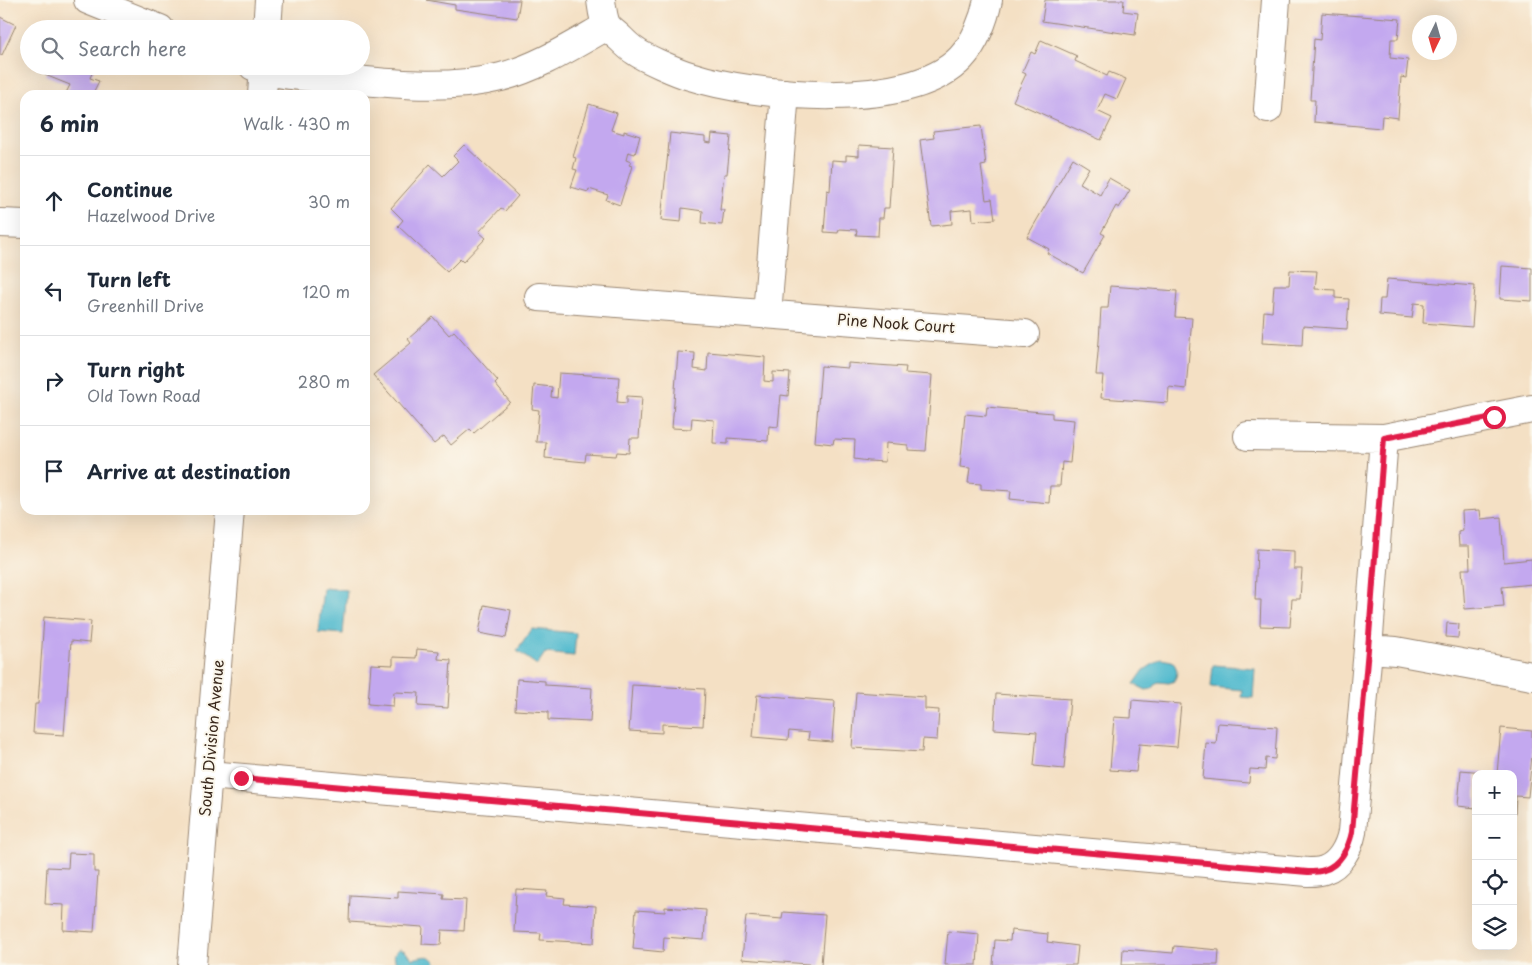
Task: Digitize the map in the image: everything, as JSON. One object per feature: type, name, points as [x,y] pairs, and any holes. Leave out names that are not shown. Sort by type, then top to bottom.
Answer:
[{"type":"street","points":[[88,0],[138,20]]},
{"type":"street","points":[[268,20],[269,0]]},
{"type":"street","points":[[261,75],[404,85],[453,85],[502,76],[532,66],[559,53],[604,13],[636,52],[690,76],[742,88],[785,93],[831,95],[876,93],[918,83],[940,73],[961,58],[976,35],[988,0]]},
{"type":"street","points":[[1268,110],[1276,0]]},
{"type":"street","points":[[768,314],[785,93]]},
{"type":"street","points":[[0,223],[20,224]]},
{"type":"street","name":"Pine Nook Court","points":[[539,297],[1025,334]]},
{"type":"street","points":[[1248,436],[1384,438],[1532,409]]},
{"type":"street","points":[[209,775],[1308,872],[1324,870],[1338,861],[1345,852],[1352,832],[1384,438]]},
{"type":"street","name":"South Division Avenue","points":[[192,965],[230,515]]},
{"type":"street","points":[[1368,649],[1396,651],[1532,676]]},
{"type":"water","points":[[323,588],[347,590],[343,634],[318,632]]},
{"type":"water","points":[[532,629],[576,633],[574,656],[545,653],[537,665],[517,651]]},
{"type":"water","points":[[1161,659],[1172,661],[1175,666],[1177,673],[1174,681],[1169,683],[1158,682],[1152,689],[1146,690],[1134,684],[1144,670]]},
{"type":"water","points":[[1213,665],[1255,668],[1253,698],[1241,697],[1242,690],[1211,687]]},
{"type":"water","points":[[400,949],[413,959],[424,956],[430,957],[437,965],[396,965],[394,955]]},
{"type":"building","points":[[426,0],[520,0],[517,18],[455,9],[455,5]]},
{"type":"building","points":[[1045,0],[1124,0],[1123,11],[1138,13],[1135,35],[1042,21]]},
{"type":"building","points":[[1322,13],[1400,19],[1398,39],[1391,39],[1390,58],[1408,60],[1406,78],[1401,77],[1398,118],[1382,116],[1381,128],[1314,122],[1315,100],[1310,100],[1314,39],[1320,40]]},
{"type":"building","points":[[0,17],[16,25],[2,55],[0,54]]},
{"type":"building","points":[[1041,40],[1077,56],[1075,61],[1107,76],[1109,72],[1126,79],[1117,99],[1105,94],[1097,111],[1112,118],[1101,140],[1013,101],[1026,74],[1022,72],[1031,52],[1035,54]]},
{"type":"building","points":[[45,75],[91,75],[90,78],[99,81],[94,90],[68,90],[70,85]]},
{"type":"building","points":[[589,104],[617,113],[611,130],[624,134],[624,131],[640,136],[635,154],[628,152],[626,160],[631,162],[629,165],[632,166],[620,205],[606,200],[608,195],[589,189],[588,192],[571,187],[577,170],[573,169],[576,158],[573,157]]},
{"type":"building","points":[[981,126],[986,165],[981,166],[986,200],[992,199],[995,219],[973,221],[972,209],[951,211],[952,224],[931,226],[920,140],[934,138],[933,131]]},
{"type":"building","points":[[670,133],[705,137],[705,142],[711,143],[712,134],[731,136],[727,174],[724,174],[720,210],[724,210],[722,225],[702,223],[703,211],[682,208],[681,222],[661,220]]},
{"type":"building","points":[[464,145],[518,196],[505,211],[501,208],[479,232],[486,238],[463,262],[460,259],[447,272],[398,226],[403,220],[391,208],[430,164],[443,176],[458,161],[453,156]]},
{"type":"building","points":[[859,145],[893,147],[889,208],[884,208],[883,218],[879,218],[878,236],[856,235],[857,230],[839,229],[838,233],[824,232],[827,190],[830,191],[832,160],[846,161],[846,155],[859,156]]},
{"type":"building","points":[[1073,158],[1089,168],[1080,183],[1100,195],[1109,178],[1130,190],[1119,208],[1116,206],[1101,233],[1105,235],[1083,273],[1047,253],[1049,249],[1027,237]]},
{"type":"building","points":[[1502,266],[1532,268],[1532,301],[1500,299]]},
{"type":"building","points":[[1290,270],[1317,271],[1315,289],[1335,290],[1335,298],[1349,299],[1347,329],[1303,326],[1302,345],[1262,343],[1264,311],[1272,312],[1274,285],[1289,285]]},
{"type":"building","points":[[1387,279],[1475,286],[1472,327],[1423,323],[1424,304],[1414,303],[1412,318],[1379,315],[1380,299],[1385,299]]},
{"type":"building","points":[[1110,286],[1177,291],[1175,317],[1192,318],[1186,389],[1169,387],[1168,403],[1101,398],[1103,375],[1096,375],[1101,308],[1108,308]]},
{"type":"building","points":[[433,317],[449,335],[454,331],[498,381],[495,384],[510,402],[474,433],[470,429],[451,445],[444,436],[434,444],[373,375],[411,343],[408,339]]},
{"type":"building","points":[[678,352],[695,353],[694,369],[707,371],[708,352],[765,357],[764,381],[773,382],[773,372],[790,373],[788,396],[781,395],[778,427],[769,426],[768,441],[728,438],[728,444],[713,443],[714,420],[692,418],[691,429],[672,428]]},
{"type":"building","points":[[848,363],[906,367],[905,373],[932,375],[926,451],[908,450],[908,445],[886,443],[885,462],[869,461],[854,459],[855,440],[834,439],[833,444],[815,442],[821,366],[848,368]]},
{"type":"building","points":[[559,373],[619,377],[617,402],[627,403],[627,396],[642,397],[639,438],[630,438],[629,453],[617,452],[616,456],[586,454],[585,462],[545,458],[546,442],[536,442],[539,410],[532,409],[534,385],[552,387],[551,397],[557,398]]},
{"type":"building","points":[[987,407],[1052,413],[1052,418],[1074,420],[1070,463],[1062,462],[1060,486],[1050,486],[1049,503],[1010,499],[1011,491],[981,489],[981,484],[968,483],[970,468],[960,467],[965,414],[986,416]]},
{"type":"building","points":[[1480,510],[1481,519],[1501,517],[1504,562],[1532,559],[1532,584],[1502,587],[1504,606],[1465,609],[1462,569],[1470,569],[1469,546],[1459,546],[1458,532],[1463,531],[1462,511]]},
{"type":"building","points":[[1257,549],[1294,551],[1294,569],[1302,569],[1300,599],[1292,599],[1290,627],[1260,626],[1261,600],[1255,600]]},
{"type":"building","points":[[484,605],[511,610],[506,638],[479,633]]},
{"type":"building","points":[[44,617],[91,621],[89,643],[71,641],[64,735],[33,733],[35,704],[38,704]]},
{"type":"building","points":[[1447,623],[1459,624],[1458,638],[1446,637]]},
{"type":"building","points":[[417,649],[439,651],[438,659],[451,660],[448,708],[418,706],[419,693],[394,692],[393,706],[368,704],[371,664],[393,665],[393,657],[416,658]]},
{"type":"building","points":[[517,679],[545,681],[545,685],[592,688],[590,722],[548,720],[548,712],[515,710]]},
{"type":"building","points":[[632,685],[705,689],[703,726],[662,724],[662,733],[629,731]]},
{"type":"building","points":[[856,692],[925,697],[925,709],[939,710],[937,740],[923,739],[922,752],[852,748]]},
{"type":"building","points":[[996,694],[1070,699],[1064,769],[1034,766],[1037,732],[994,729]]},
{"type":"building","points":[[757,695],[835,701],[832,742],[808,740],[809,733],[789,731],[788,740],[753,737]]},
{"type":"building","points":[[1132,700],[1181,704],[1177,747],[1139,744],[1136,772],[1110,770],[1114,717],[1131,718]]},
{"type":"building","points":[[1218,723],[1277,727],[1275,759],[1266,758],[1265,770],[1250,769],[1249,783],[1203,779],[1206,743],[1216,744]]},
{"type":"building","points":[[1501,728],[1532,731],[1532,756],[1528,797],[1517,796],[1517,770],[1497,770]]},
{"type":"building","points":[[1461,770],[1472,771],[1472,808],[1458,806]]},
{"type":"building","points":[[69,853],[94,854],[94,872],[98,872],[94,932],[63,930],[64,905],[45,904],[47,867],[68,868]]},
{"type":"building","points":[[516,889],[547,891],[546,896],[565,898],[564,904],[596,906],[594,943],[540,940],[541,933],[514,932]]},
{"type":"building","points":[[398,891],[444,894],[443,899],[466,900],[464,931],[442,930],[441,945],[422,944],[423,927],[349,922],[350,895],[398,898]]},
{"type":"building","points":[[665,907],[706,910],[704,940],[664,937],[663,952],[633,949],[636,910],[665,912]]},
{"type":"building","points":[[783,912],[825,915],[821,965],[742,959],[746,916],[782,919]]},
{"type":"building","points":[[1011,930],[1048,934],[1047,942],[1078,946],[1076,965],[993,965],[995,940],[1010,941]]},
{"type":"building","points":[[948,931],[979,934],[977,965],[945,965]]},
{"type":"building","points":[[1174,946],[1219,950],[1218,965],[1122,965],[1123,949],[1173,953]]},
{"type":"route","points":[[241,778],[1308,872],[1324,870],[1338,861],[1345,852],[1352,832],[1384,438],[1494,417]]}]
